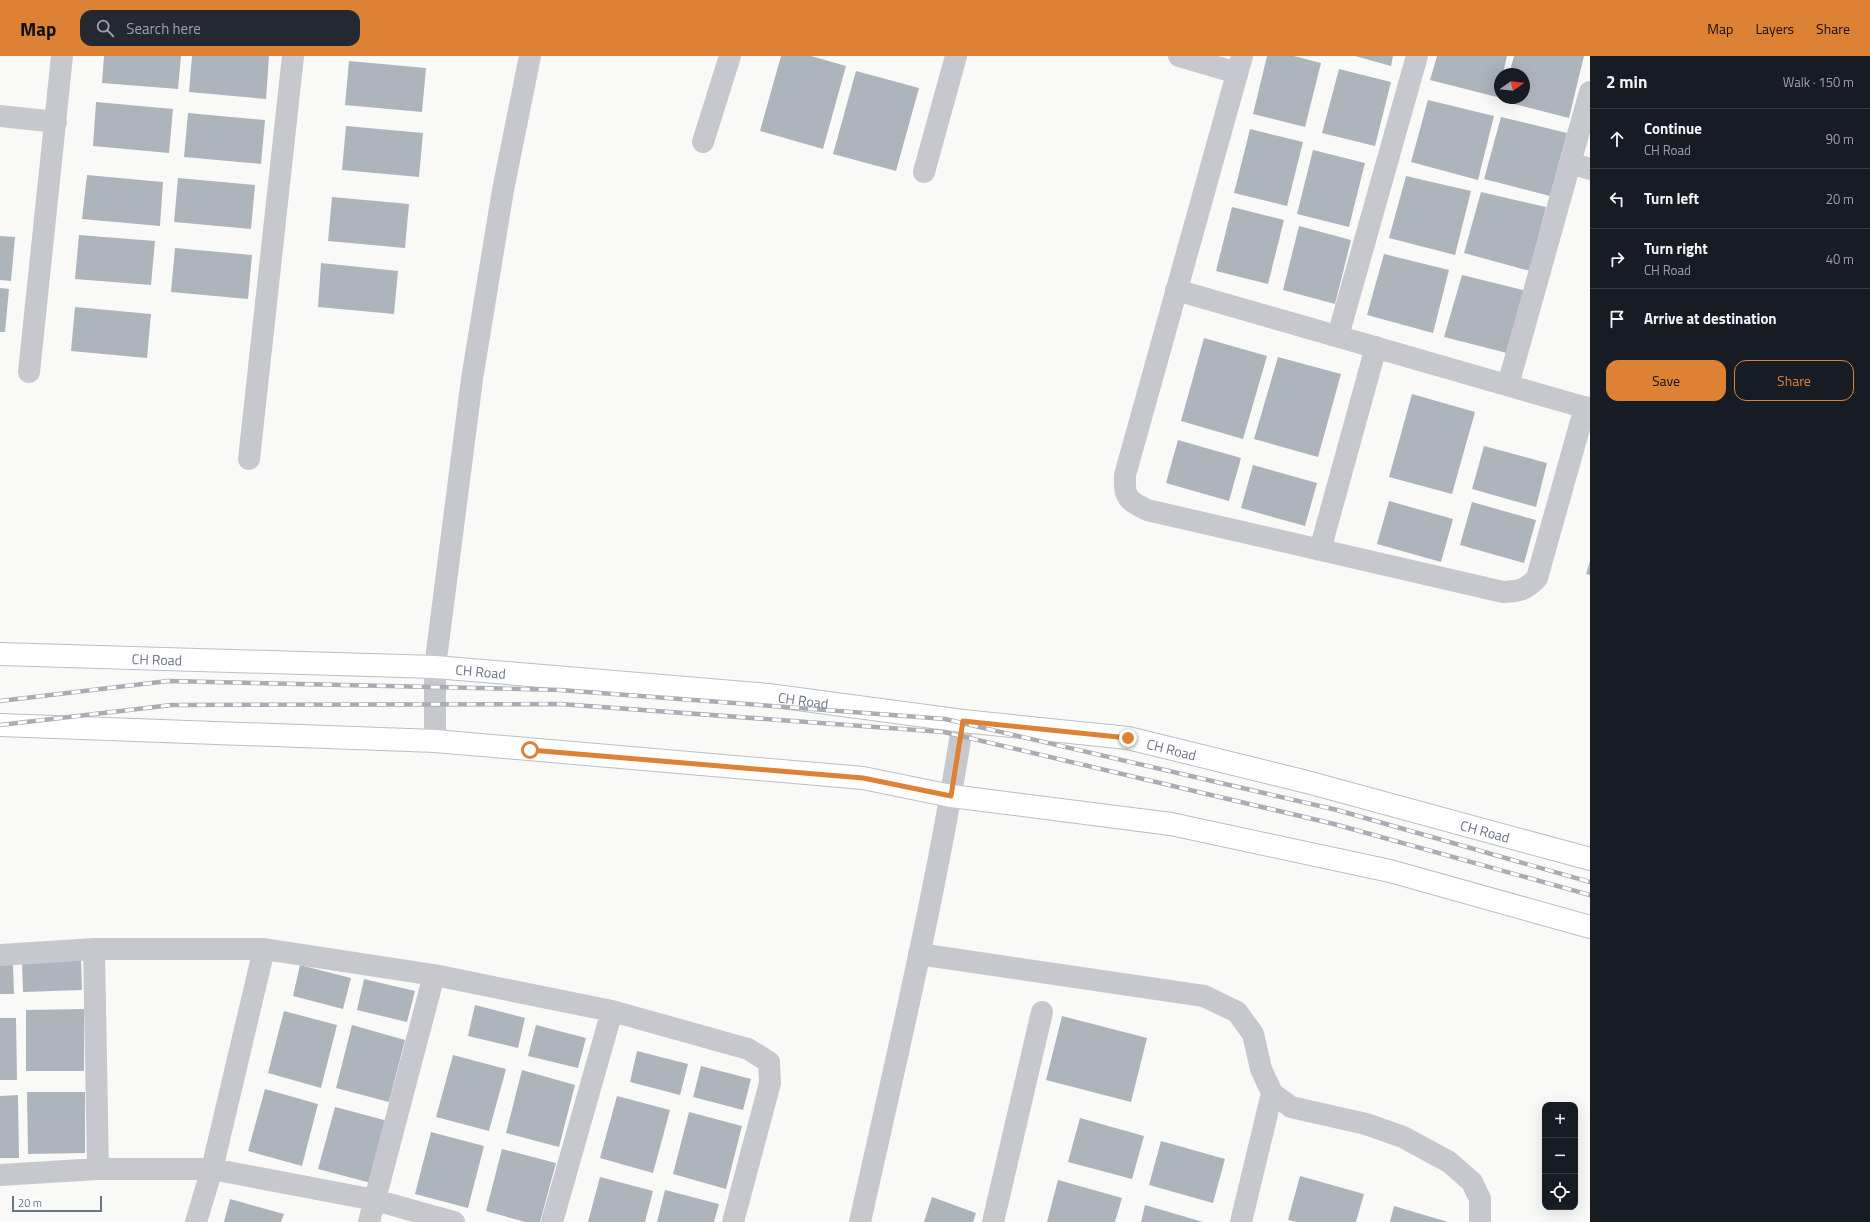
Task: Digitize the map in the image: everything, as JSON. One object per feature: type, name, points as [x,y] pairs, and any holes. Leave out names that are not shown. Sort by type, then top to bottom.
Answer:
[{"type":"street","points":[[29,372],[62,56]]},
{"type":"street","points":[[249,459],[292,56]]},
{"type":"street","points":[[435,741],[435,667],[472,379],[503,190],[530,56]]},
{"type":"street","points":[[703,142],[730,56]]},
{"type":"street","points":[[924,172],[956,56]]},
{"type":"street","points":[[1176,290],[1588,408],[1537,578],[1529,587],[1520,591],[1503,592],[1147,510],[1132,503],[1124,491],[1125,475],[1176,290],[1239,64],[1179,56]]},
{"type":"street","points":[[1338,336],[1417,56]]},
{"type":"street","points":[[1508,385],[1580,166],[1590,92]]},
{"type":"street","points":[[0,116],[56,122]]},
{"type":"street","points":[[1320,550],[1376,347]]},
{"type":"street","name":"CH Road","points":[[0,654],[435,667],[768,695],[963,721],[1128,738],[1307,782],[1590,859]]},
{"type":"street","points":[[860,1222],[919,954],[951,796],[963,721]]},
{"type":"street","points":[[0,725],[435,741],[863,778],[951,796],[1171,824],[1390,872],[1590,927]]},
{"type":"street","points":[[94,949],[98,1169]]},
{"type":"street","points":[[0,955],[94,949],[264,949],[434,975],[612,1011],[748,1049],[769,1062],[770,1083],[732,1222]]},
{"type":"street","points":[[196,1222],[212,1169],[264,949]]},
{"type":"street","points":[[919,954],[1204,996],[1237,1012],[1253,1034],[1261,1069],[1272,1092],[1291,1107],[1366,1124],[1403,1137],[1449,1162],[1472,1182],[1480,1199],[1480,1222]]},
{"type":"street","points":[[369,1222],[434,975]]},
{"type":"street","points":[[552,1222],[612,1011]]},
{"type":"street","points":[[993,1222],[1042,1012]]},
{"type":"street","points":[[1241,1222],[1272,1092]]},
{"type":"street","points":[[0,1175],[98,1169],[212,1169],[375,1200],[454,1222]]},
{"type":"building","points":[[104,56],[181,56],[178,89],[102,83]]},
{"type":"building","points":[[192,56],[269,56],[266,99],[189,92]]},
{"type":"building","points":[[781,56],[811,56],[846,66],[823,149],[760,131]]},
{"type":"building","points":[[1267,56],[1294,56],[1321,63],[1305,127],[1253,114]]},
{"type":"building","points":[[1355,56],[1393,56],[1391,66]]},
{"type":"building","points":[[1437,56],[1507,56],[1504,68],[1494,68],[1494,96],[1430,80]]},
{"type":"building","points":[[1514,56],[1584,56],[1569,118],[1514,104],[1530,104],[1530,68],[1511,68]]},
{"type":"building","points":[[349,61],[426,68],[422,112],[345,105]]},
{"type":"building","points":[[1339,69],[1391,82],[1375,146],[1322,133]]},
{"type":"building","points":[[856,71],[919,88],[896,171],[833,154]]},
{"type":"building","points":[[1428,100],[1494,116],[1478,180],[1411,162]]},
{"type":"building","points":[[96,102],[173,109],[169,153],[93,146]]},
{"type":"building","points":[[188,113],[265,120],[261,164],[184,157]]},
{"type":"building","points":[[1501,117],[1567,133],[1550,196],[1484,179]]},
{"type":"building","points":[[346,126],[423,133],[419,177],[342,170]]},
{"type":"building","points":[[1250,129],[1303,142],[1287,206],[1234,193]]},
{"type":"building","points":[[1313,150],[1365,163],[1349,227],[1297,214]]},
{"type":"building","points":[[87,175],[163,182],[160,226],[82,219]]},
{"type":"building","points":[[1406,176],[1471,191],[1455,255],[1389,238]]},
{"type":"building","points":[[178,178],[255,185],[251,229],[174,222]]},
{"type":"building","points":[[1481,192],[1546,207],[1530,271],[1464,253]]},
{"type":"building","points":[[332,197],[409,204],[405,248],[328,241]]},
{"type":"building","points":[[1232,207],[1284,220],[1268,284],[1216,271]]},
{"type":"building","points":[[1299,226],[1351,240],[1335,304],[1283,290]]},
{"type":"building","points":[[79,235],[155,241],[151,285],[75,279]]},
{"type":"building","points":[[0,236],[15,237],[11,281],[0,280]]},
{"type":"building","points":[[175,248],[252,255],[248,299],[171,292]]},
{"type":"building","points":[[1384,254],[1449,270],[1433,333],[1367,315]]},
{"type":"building","points":[[321,263],[398,271],[394,314],[318,307]]},
{"type":"building","points":[[1462,275],[1527,291],[1511,354],[1444,337]]},
{"type":"building","points":[[0,288],[9,289],[5,332],[0,332]]},
{"type":"building","points":[[75,307],[151,314],[147,358],[71,351]]},
{"type":"building","points":[[1204,338],[1267,356],[1243,439],[1181,421]]},
{"type":"building","points":[[1278,357],[1341,374],[1318,457],[1254,439]]},
{"type":"building","points":[[1412,394],[1475,412],[1452,494],[1389,477]]},
{"type":"building","points":[[1178,440],[1241,458],[1229,501],[1166,483]]},
{"type":"building","points":[[1484,446],[1547,463],[1536,507],[1472,489]]},
{"type":"building","points":[[1253,465],[1317,483],[1305,526],[1241,508]]},
{"type":"building","points":[[1389,501],[1453,519],[1441,562],[1377,544]]},
{"type":"building","points":[[1472,502],[1536,520],[1524,563],[1460,545]]},
{"type":"building","points":[[1590,561],[1590,575],[1586,574]]},
{"type":"building","points":[[81,959],[82,990],[23,992],[22,961]]},
{"type":"building","points":[[0,964],[13,964],[14,994],[0,994]]},
{"type":"building","points":[[300,965],[351,978],[343,1009],[293,996]]},
{"type":"building","points":[[364,979],[415,991],[407,1022],[357,1010]]},
{"type":"building","points":[[475,1005],[525,1018],[518,1048],[468,1036]]},
{"type":"building","points":[[84,1009],[84,1071],[26,1071],[26,1010]]},
{"type":"building","points":[[284,1011],[337,1025],[321,1088],[268,1073]]},
{"type":"building","points":[[1062,1016],[1147,1038],[1131,1102],[1046,1080]]},
{"type":"building","points":[[0,1018],[16,1018],[17,1080],[0,1080]]},
{"type":"building","points":[[352,1025],[405,1040],[389,1102],[336,1088]]},
{"type":"building","points":[[536,1025],[586,1038],[578,1068],[528,1056]]},
{"type":"building","points":[[637,1051],[688,1064],[680,1095],[630,1082]]},
{"type":"building","points":[[453,1055],[506,1069],[489,1131],[436,1117]]},
{"type":"building","points":[[701,1066],[751,1079],[743,1110],[693,1097]]},
{"type":"building","points":[[522,1070],[575,1085],[559,1147],[506,1133]]},
{"type":"building","points":[[265,1089],[318,1104],[302,1166],[248,1151]]},
{"type":"building","points":[[27,1092],[85,1092],[85,1153],[28,1154]]},
{"type":"building","points":[[18,1095],[19,1158],[0,1158],[0,1096]]},
{"type":"building","points":[[617,1096],[670,1110],[653,1173],[600,1158]]},
{"type":"building","points":[[335,1107],[388,1121],[371,1183],[318,1169]]},
{"type":"building","points":[[689,1112],[742,1126],[726,1189],[673,1174]]},
{"type":"building","points":[[1080,1118],[1144,1136],[1132,1179],[1068,1162]]},
{"type":"building","points":[[431,1132],[484,1146],[468,1208],[415,1194]]},
{"type":"building","points":[[1161,1141],[1225,1159],[1213,1203],[1149,1185]]},
{"type":"building","points":[[502,1149],[556,1163],[540,1222],[525,1222],[486,1211]]},
{"type":"building","points":[[1300,1176],[1364,1194],[1356,1222],[1297,1222],[1288,1220]]},
{"type":"building","points":[[600,1177],[653,1191],[645,1222],[588,1222]]},
{"type":"building","points":[[1058,1180],[1122,1198],[1115,1222],[1047,1222]]},
{"type":"building","points":[[665,1190],[719,1204],[714,1222],[657,1222]]},
{"type":"building","points":[[932,1197],[976,1213],[973,1222],[924,1222]]},
{"type":"building","points":[[230,1199],[284,1214],[281,1222],[224,1222]]},
{"type":"building","points":[[1145,1205],[1203,1222],[1141,1222]]},
{"type":"building","points":[[1394,1206],[1448,1222],[1390,1222]]},
{"type":"railway","points":[[0,701],[168,681],[560,690],[945,719],[1337,810],[1590,882]]},
{"type":"railway","points":[[0,725],[172,705],[560,704],[944,732],[1334,824],[1590,895]]},
{"type":"route","points":[[530,750],[863,778],[951,796],[963,721],[1128,738]]}]
